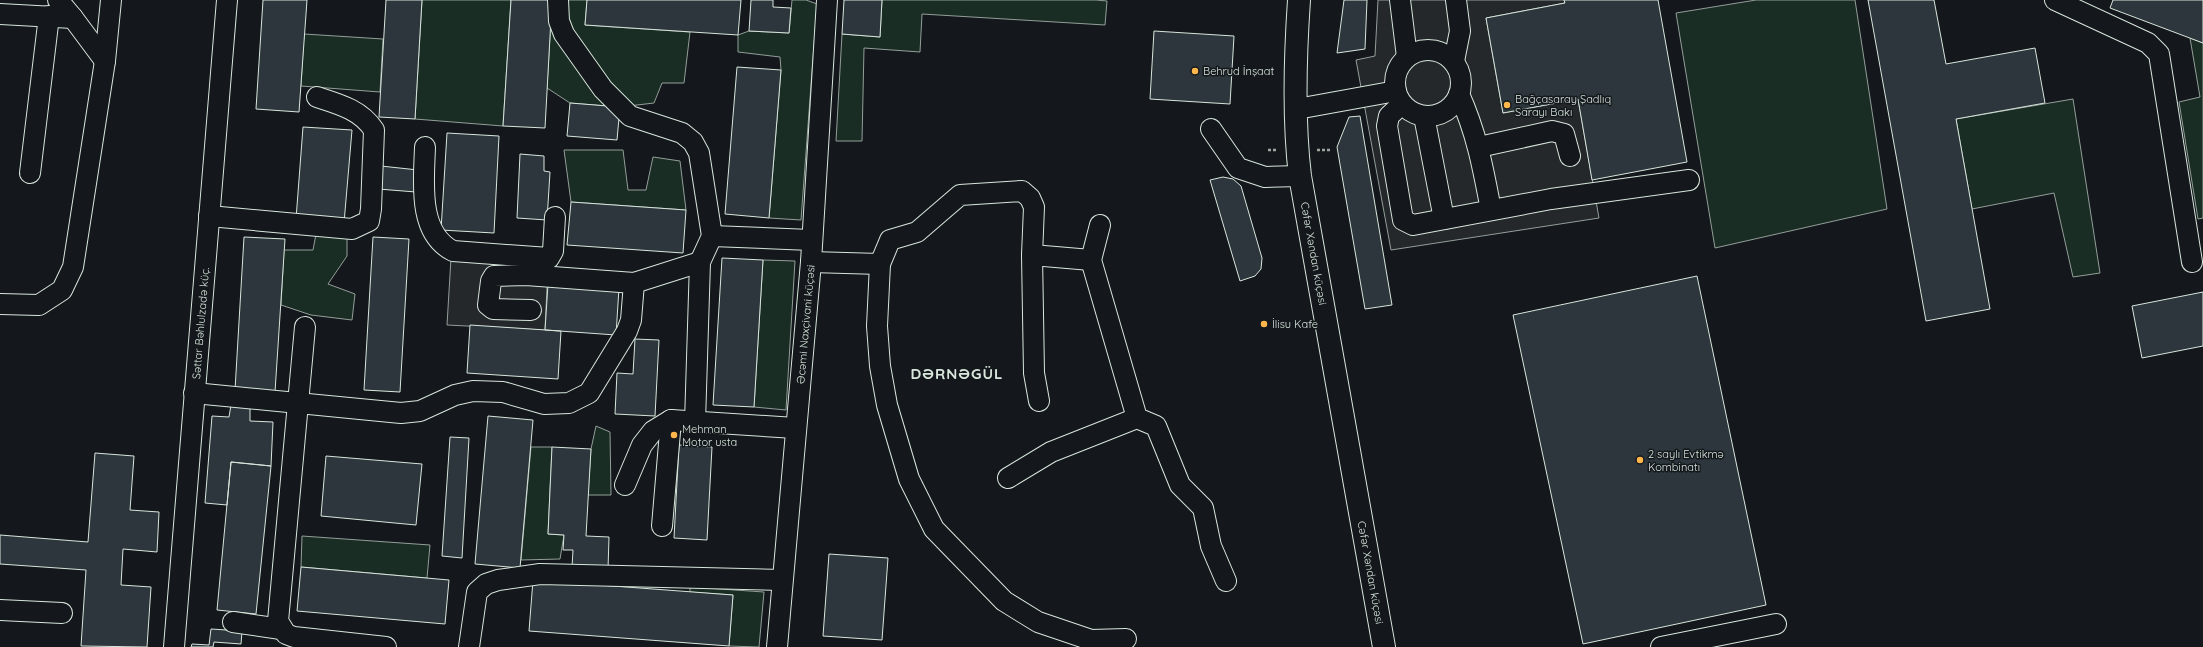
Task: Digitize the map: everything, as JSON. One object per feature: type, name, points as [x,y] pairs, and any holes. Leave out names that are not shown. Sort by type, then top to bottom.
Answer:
[{"type":"main road","name":"Cəfər Xəndan küçəsi","points":[[1299,0],[1296,47],[1296,143],[1300,176],[1384,647]]},
{"type":"street","points":[[0,304],[39,305],[62,290],[73,267],[105,61],[111,0]]},
{"type":"street","name":"Səttar Bəhlulzadə küç.","points":[[174,647],[227,0]]},
{"type":"street","points":[[558,0],[558,21],[564,34],[603,89],[630,116],[682,133],[693,142],[699,153],[712,236],[700,262],[695,422]]},
{"type":"street","name":"Əcəmi Naxçivani küçəsi","points":[[777,647],[795,428],[811,262],[811,240],[827,0]]},
{"type":"street","points":[[1400,0],[1407,57]]},
{"type":"street","points":[[1454,62],[1460,31],[1456,0]]},
{"type":"street","points":[[2055,0],[2148,43],[2159,54],[2192,262]]},
{"type":"street","points":[[0,14],[53,8],[73,18],[105,61]]},
{"type":"street","points":[[30,173],[53,8]]},
{"type":"street","points":[[1431,49],[1447,55],[1454,62],[1461,77],[1459,94],[1455,102],[1445,111],[1433,116],[1424,116],[1408,110],[1399,97],[1397,71],[1407,57],[1422,50],[1431,49]]},
{"type":"street","points":[[1459,94],[1472,124],[1479,147],[1491,210]]},
{"type":"street","points":[[209,216],[352,229],[369,221],[371,209],[374,130],[368,120],[348,107],[317,97]]},
{"type":"street","points":[[1297,109],[1399,97]]},
{"type":"street","points":[[1399,97],[1389,116],[1386,126],[1403,220],[1413,225],[1551,199],[1689,180]]},
{"type":"street","points":[[1424,116],[1444,219]]},
{"type":"street","points":[[1211,129],[1238,168],[1265,178],[1300,176]]},
{"type":"street","points":[[1479,147],[1552,131],[1564,134],[1570,156]]},
{"type":"street","points":[[425,147],[423,193],[426,208],[438,241],[453,251],[549,258],[552,251],[555,217]]},
{"type":"street","points":[[1039,401],[1034,373],[1032,255],[1034,207],[1030,198],[1022,190],[960,195],[917,232],[890,240],[880,264],[877,326],[880,366],[888,405],[909,479],[934,529],[1004,601],[1038,622],[1091,640],[1126,638]]},
{"type":"street","points":[[1100,225],[1091,260],[1137,418]]},
{"type":"street","points":[[712,236],[811,240]]},
{"type":"street","points":[[1032,255],[1091,260]]},
{"type":"street","points":[[531,310],[493,309],[488,305],[491,281],[494,276],[526,275],[634,283],[700,262]]},
{"type":"street","points":[[811,262],[880,264]]},
{"type":"street","points":[[194,393],[401,412],[420,411],[455,395],[473,391],[503,392],[544,404],[569,403],[589,393],[627,331],[631,320],[634,283]]},
{"type":"street","points":[[305,327],[278,621],[281,629],[286,634],[294,637],[386,647]]},
{"type":"street","points":[[1008,478],[1051,452],[1137,418],[1156,426],[1180,485],[1203,508],[1211,546],[1226,580]]},
{"type":"street","points":[[662,526],[671,420]]},
{"type":"street","points":[[625,485],[642,445],[653,430],[671,420],[795,428]]},
{"type":"street","points":[[469,647],[477,592],[486,584],[498,580],[540,574],[782,580]]},
{"type":"street","points":[[0,610],[62,613]]},
{"type":"street","points":[[233,622],[281,629]]},
{"type":"street","points":[[1661,647],[1776,624]]},
{"type":"green space","points":[[422,0],[511,0],[503,126],[415,119]]},
{"type":"green space","points":[[552,0],[587,0],[585,25],[690,32],[684,83],[662,83],[654,103],[620,107],[570,103],[547,88]]},
{"type":"green space","points":[[792,0],[806,0],[817,4],[801,220],[769,218],[781,70],[780,57],[738,52],[738,35],[749,31],[789,33]]},
{"type":"green space","points":[[882,0],[1107,1],[1105,25],[922,14],[920,52],[864,48],[862,141],[836,141],[842,34],[880,37]]},
{"type":"green space","points":[[1756,0],[1855,0],[1887,209],[1715,248],[1676,13]]},
{"type":"green space","points":[[304,34],[383,39],[380,92],[301,86]]},
{"type":"green space","points":[[2190,38],[2203,43],[2203,218],[2198,219],[2179,102],[2200,97]]},
{"type":"green space","points":[[2073,99],[2100,273],[2073,277],[2054,193],[1972,209],[1956,119]]},
{"type":"green space","points":[[564,150],[623,150],[628,190],[646,190],[653,157],[680,161],[686,210],[571,202]]},
{"type":"green space","points":[[316,234],[347,234],[347,256],[328,284],[355,294],[352,320],[311,315],[281,305],[284,250],[313,250]]},
{"type":"green space","points":[[763,260],[795,261],[786,410],[754,407]]},
{"type":"green space","points":[[596,426],[610,432],[611,495],[588,495],[591,449]]},
{"type":"green space","points":[[531,447],[552,447],[548,534],[564,535],[560,559],[521,560]]},
{"type":"green space","points":[[302,536],[430,545],[427,578],[301,567]]},
{"type":"green space","points":[[690,587],[764,592],[759,647],[729,646],[733,595],[690,592]]},
{"type":"shaded area","points":[[1378,0],[1564,0],[1565,3],[1486,18],[1503,113],[1578,99],[1599,218],[1391,250],[1356,60],[1375,56]]},
{"type":"shaded area","points":[[451,258],[548,266],[545,330],[447,325]]},
{"type":"building","points":[[263,0],[307,0],[299,112],[256,109]]},
{"type":"building","points":[[386,0],[422,0],[415,119],[379,117]]},
{"type":"building","points":[[511,0],[552,0],[545,128],[503,126]]},
{"type":"building","points":[[587,0],[741,0],[738,35],[585,25]]},
{"type":"building","points":[[751,0],[773,0],[773,7],[791,8],[789,33],[749,31]]},
{"type":"building","points":[[844,0],[882,0],[880,37],[842,34]]},
{"type":"building","points":[[1344,0],[1367,0],[1365,49],[1337,53]]},
{"type":"building","points":[[1564,0],[1658,0],[1687,162],[1592,180],[1578,99],[1503,113],[1486,18],[1565,3]]},
{"type":"building","points":[[1868,0],[1934,0],[1946,64],[2035,48],[2045,103],[1956,119],[1990,309],[1926,321]]},
{"type":"building","points":[[2113,0],[2203,0],[2203,43],[2110,8]]},
{"type":"building","points":[[1154,31],[1234,36],[1230,104],[1150,99]]},
{"type":"building","points":[[737,67],[781,70],[769,218],[725,214]]},
{"type":"building","points":[[570,103],[620,107],[617,140],[567,136]]},
{"type":"building","points":[[1360,116],[1392,305],[1365,309],[1337,147],[1349,117]]},
{"type":"building","points":[[303,127],[352,130],[344,223],[296,219]]},
{"type":"building","points":[[447,133],[499,136],[494,233],[441,230]]},
{"type":"building","points":[[520,154],[544,156],[544,171],[550,172],[547,220],[517,218]]},
{"type":"building","points":[[381,166],[418,170],[416,192],[378,189]]},
{"type":"building","points":[[1223,177],[1233,179],[1241,186],[1262,258],[1261,269],[1255,276],[1240,281],[1210,180]]},
{"type":"building","points":[[571,202],[686,210],[683,253],[567,245]]},
{"type":"building","points":[[244,237],[285,239],[275,392],[235,390]]},
{"type":"building","points":[[373,237],[409,239],[400,392],[364,390]]},
{"type":"building","points":[[722,258],[763,260],[754,407],[713,405]]},
{"type":"building","name":"2 saylı Evtikmə Kombinatı","points":[[1697,276],[1766,605],[1583,644],[1513,315]]},
{"type":"building","points":[[548,284],[619,288],[616,335],[545,330]]},
{"type":"building","points":[[2203,292],[2203,346],[2142,358],[2132,306]]},
{"type":"building","points":[[470,325],[561,331],[558,379],[467,373]]},
{"type":"building","points":[[635,339],[659,340],[655,416],[615,414],[617,373],[633,374]]},
{"type":"building","points":[[231,405],[250,406],[250,421],[273,422],[271,466],[231,462],[227,505],[205,503],[212,416],[229,417]]},
{"type":"building","points":[[488,416],[533,420],[520,568],[475,564]]},
{"type":"building","points":[[450,437],[469,438],[462,558],[442,556]]},
{"type":"building","points":[[679,445],[712,447],[707,540],[674,538]]},
{"type":"building","points":[[552,447],[591,449],[586,536],[609,537],[608,569],[572,567],[573,550],[563,550],[564,535],[548,534]]},
{"type":"building","points":[[95,453],[134,456],[130,510],[159,512],[157,552],[123,549],[121,585],[151,587],[147,647],[81,646],[86,570],[0,564],[0,535],[88,542]]},
{"type":"building","points":[[326,456],[422,464],[416,525],[321,516]]},
{"type":"building","points":[[231,462],[271,466],[256,614],[217,610]]},
{"type":"building","points":[[829,554],[888,558],[882,640],[823,636]]},
{"type":"building","points":[[301,567],[449,580],[445,624],[297,611]]},
{"type":"building","points":[[533,580],[733,595],[729,646],[529,631]]},
{"type":"building","points":[[211,629],[242,631],[241,644],[214,642],[213,647],[191,647],[192,644],[209,645]]},
{"type":"place","name":"Behrud İnşaat","points":[[1195,71]]},
{"type":"place","name":"Bağçasaray Şadlıq Sarayı Bakı","points":[[1507,105]]},
{"type":"place","name":"İlisu Kafe","points":[[1264,324]]},
{"type":"place","name":"Mehman Motor usta","points":[[674,435]]},
{"type":"place","name":"2 saylı Evtikmə Kombinatı","points":[[1640,460]]},
{"type":"district","name":"DƏRNƏGÜL","points":[[957,373]]}]
